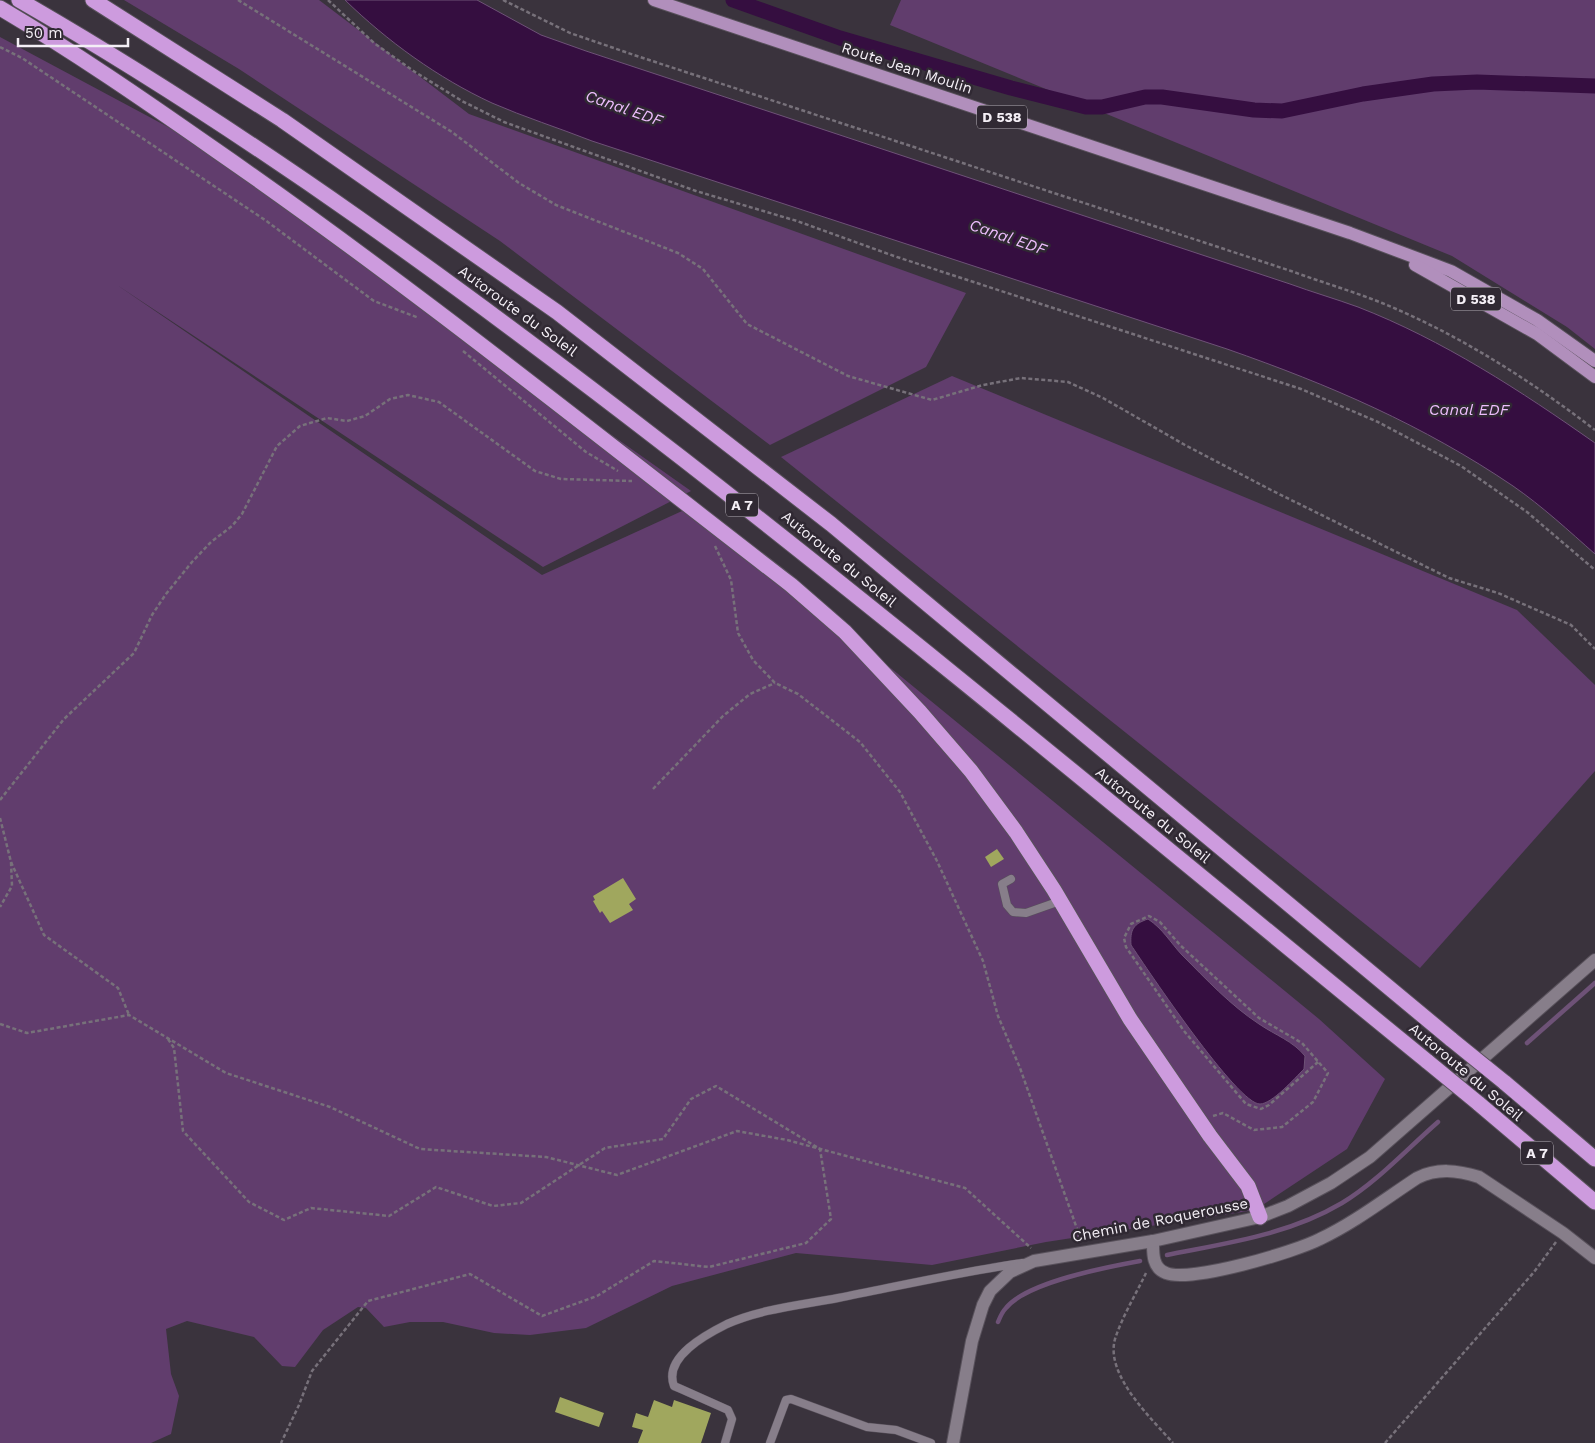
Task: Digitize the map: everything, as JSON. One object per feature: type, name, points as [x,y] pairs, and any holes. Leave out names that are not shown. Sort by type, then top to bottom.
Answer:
[{"type":"highway","name":"Autoroute du Soleil","points":[[19,0],[82,36],[304,179],[532,342],[804,553],[1478,1103],[1595,1202]]},
{"type":"highway","name":"Autoroute du Soleil","points":[[92,0],[282,120],[557,312],[831,524],[1595,1159]]},
{"type":"highway","points":[[0,8],[141,99],[298,207],[398,280],[791,585],[845,632],[920,712],[971,771],[1016,832],[1060,901],[1130,1019],[1200,1121],[1248,1186],[1260,1217]]},
{"type":"main road","name":"Route Jean Moulin","points":[[654,0],[1350,234],[1451,271],[1537,320],[1595,361]]},
{"type":"main road","name":"Route Jean Moulin","points":[[1350,234],[1441,278],[1529,329],[1595,377]]},
{"type":"street","name":"Chemin de Roquerousse","points":[[953,1443],[972,1340],[983,1305],[990,1291],[1001,1278],[1034,1261],[1085,1250],[1153,1240],[1260,1217],[1288,1206],[1332,1183],[1370,1157],[1595,960]]},
{"type":"street","points":[[1153,1240],[1153,1258],[1157,1267],[1164,1273],[1177,1276],[1206,1272],[1288,1252],[1334,1232],[1417,1178],[1429,1172],[1439,1171],[1463,1172],[1479,1177],[1595,1258]]},
{"type":"lane","points":[[1011,879],[1002,884],[1007,905],[1013,912],[1026,913],[1060,901]]},
{"type":"lane","points":[[725,1443],[732,1419],[728,1410],[674,1386],[673,1382],[680,1358],[687,1348],[700,1338],[729,1323],[770,1312],[1034,1261]]},
{"type":"lane","points":[[770,1443],[786,1400],[791,1399],[867,1427],[896,1430],[931,1443]]},
{"type":"path","points":[[238,0],[452,132],[519,184],[556,205],[678,253],[702,269],[748,324],[848,376],[932,400],[983,385],[1020,378],[1068,382],[1103,398],[1185,445],[1271,490],[1449,578],[1498,593],[1571,625],[1595,649]]},
{"type":"path","points":[[328,0],[374,43],[415,72],[462,101],[504,122],[696,191],[771,212],[894,256],[1275,380],[1378,422],[1468,471],[1527,512],[1595,570]]},
{"type":"path","points":[[503,0],[570,33],[1292,271],[1382,303],[1452,336],[1490,358],[1564,406],[1595,430]]},
{"type":"path","points":[[0,47],[22,58],[265,220],[374,301],[402,313],[428,320]]},
{"type":"path","points":[[462,350],[586,452],[620,472]]},
{"type":"path","points":[[0,800],[64,719],[134,653],[152,615],[166,594],[211,542],[232,526],[242,514],[277,446],[300,426],[327,418],[347,421],[364,416],[390,398],[408,395],[439,402],[536,471],[561,479],[637,481],[628,476]]},
{"type":"path","points":[[711,540],[721,555],[731,580],[738,634],[753,660],[775,683],[798,694],[860,742],[900,792],[937,861],[982,961],[998,1016],[1020,1068],[1085,1250]]},
{"type":"path","points":[[653,789],[723,716],[750,694],[775,683]]},
{"type":"path","points":[[0,818],[11,862],[44,935],[118,988],[129,1015],[226,1073],[330,1106],[420,1149],[546,1157],[617,1174],[737,1131],[820,1149],[965,1188],[1033,1250],[1034,1261]]},
{"type":"path","points":[[0,907],[12,886],[11,862]]},
{"type":"path","points":[[1200,1121],[1223,1113],[1254,1130],[1282,1127],[1313,1102],[1328,1073],[1302,1043],[1259,1018],[1225,989],[1180,945],[1160,922],[1149,916],[1131,924],[1124,938],[1126,947],[1184,1031],[1246,1104],[1261,1109],[1270,1105],[1318,1062]]},
{"type":"path","points":[[0,1024],[27,1033],[129,1015]]},
{"type":"path","points":[[168,1038],[174,1048],[183,1131],[249,1202],[284,1220],[311,1208],[389,1216],[436,1187],[493,1206],[521,1203],[605,1148],[663,1138],[691,1099],[716,1086],[820,1149],[831,1219],[806,1243],[709,1267],[654,1260],[597,1296],[542,1316],[470,1274],[368,1301],[312,1371],[299,1405],[281,1443]]},
{"type":"path","points":[[1386,1443],[1534,1272],[1563,1234]]},
{"type":"path","points":[[1153,1258],[1115,1340],[1113,1360],[1131,1394],[1173,1443]]},
{"type":"shaded area","points":[[124,0],[319,0],[469,114],[966,293],[926,367],[770,445],[500,241],[239,69]]},
{"type":"shaded area","points":[[901,0],[1595,0],[1595,349],[1567,327],[1452,256],[890,25]]},
{"type":"shaded area","points":[[0,37],[198,143],[691,491],[543,567],[117,285],[542,575],[693,506],[1319,1019],[1385,1079],[1347,1149],[1255,1210],[1046,1242],[932,1265],[796,1253],[672,1286],[586,1328],[530,1335],[494,1333],[443,1322],[410,1322],[384,1327],[366,1308],[358,1307],[323,1330],[295,1367],[282,1366],[254,1337],[187,1321],[166,1329],[171,1374],[179,1396],[171,1434],[151,1443],[0,1443]]},
{"type":"shaded area","points":[[952,376],[1517,610],[1595,685],[1595,771],[1420,968],[781,457]]},
{"type":"water","name":"Canal EDF","points":[[345,0],[477,0],[541,35],[586,51],[1290,284],[1390,320],[1481,368],[1539,404],[1595,443],[1595,554],[1534,502],[1479,464],[1410,425],[1339,392],[1227,349],[592,141],[516,113],[472,93],[414,58],[378,30]]},
{"type":"water","points":[[1148,919],[1228,1000],[1248,1017],[1295,1046],[1305,1056],[1304,1069],[1271,1100],[1260,1104],[1249,1098],[1233,1083],[1193,1034],[1140,959],[1131,945],[1131,935],[1136,925]]},
{"type":"building","points":[[997,849],[1004,859],[991,867],[985,857]]},
{"type":"building","points":[[623,878],[636,899],[629,904],[633,910],[610,923],[602,911],[600,913],[593,901],[595,900],[593,896]]},
{"type":"building","points":[[560,1397],[604,1413],[599,1427],[555,1412]]},
{"type":"building","points":[[654,1400],[672,1407],[674,1400],[711,1413],[701,1443],[638,1443],[643,1430],[632,1427],[636,1413],[648,1417]]},
{"type":"waterway","points":[[733,0],[840,38],[1011,88],[1086,107],[1102,107],[1145,97],[1162,97],[1254,110],[1282,111],[1363,94],[1433,84],[1477,82],[1595,86]]},
{"type":"waterway","points":[[1527,1043],[1595,983]]},
{"type":"waterway","points":[[1167,1255],[1257,1236],[1300,1223],[1321,1214],[1355,1195],[1438,1122]]},
{"type":"waterway","points":[[998,1322],[1002,1313],[1016,1299],[1049,1283],[1108,1267],[1140,1261]]}]
